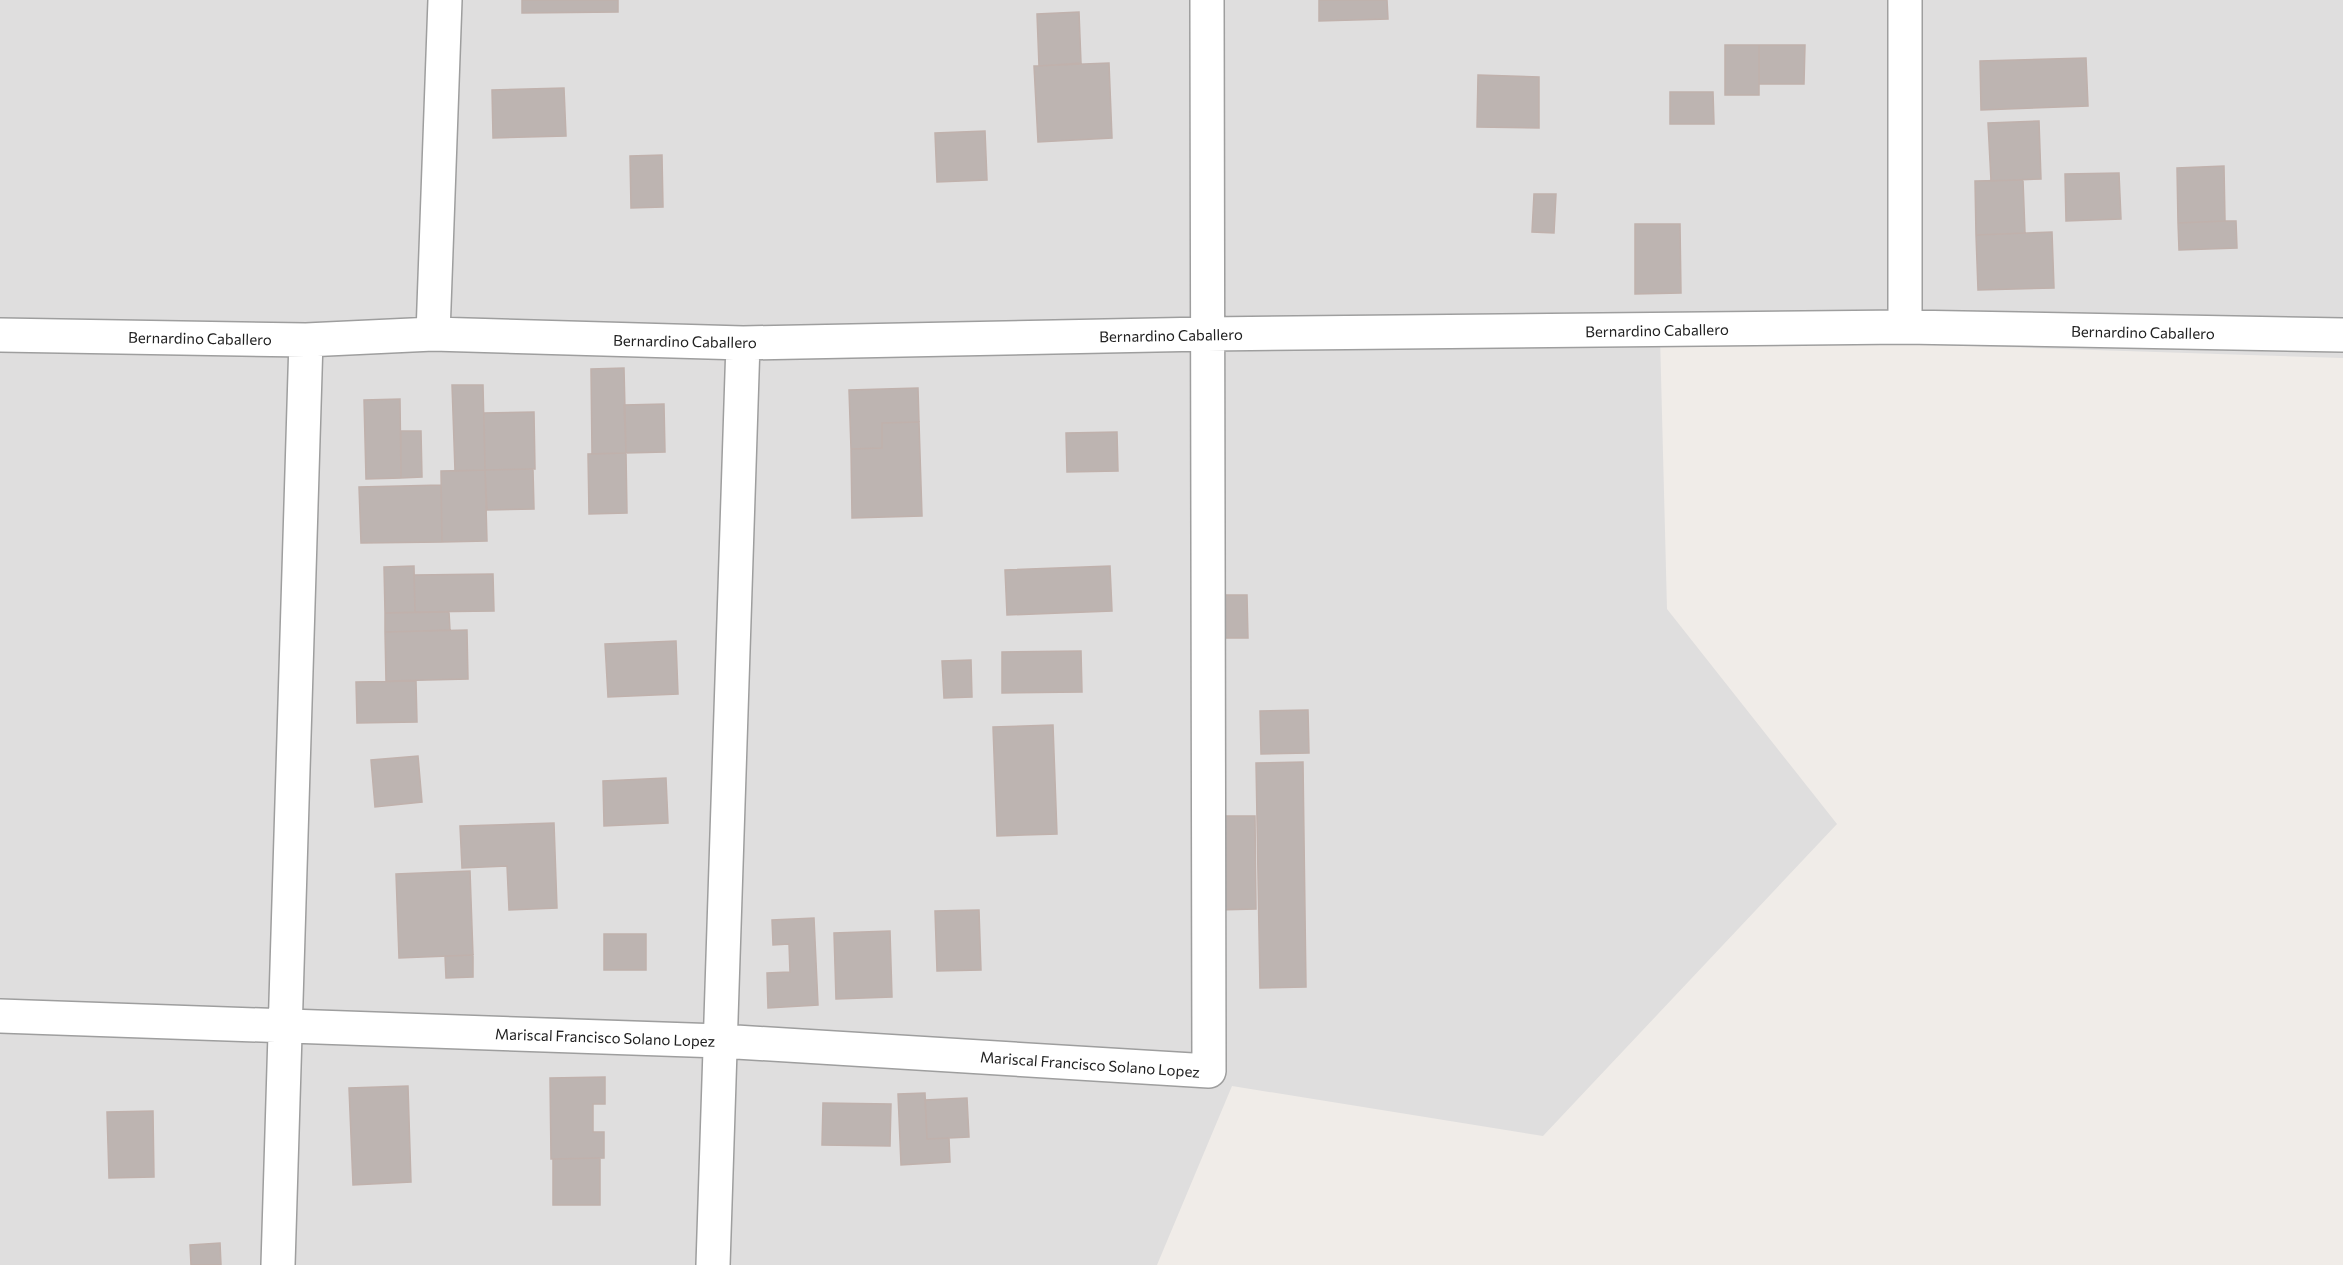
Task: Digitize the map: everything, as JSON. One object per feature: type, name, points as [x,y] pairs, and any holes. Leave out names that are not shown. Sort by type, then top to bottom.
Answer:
[{"type":"street","points":[[433,334],[445,0]]},
{"type":"street","points":[[1207,0],[1207,334]]},
{"type":"street","points":[[1905,0],[1905,327]]},
{"type":"street","name":"Bernardino Caballero","points":[[0,335],[306,340],[433,334],[742,343],[1207,334],[1905,327],[2343,335]]},
{"type":"street","name":"Mariscal Francisco Solano Lopez","points":[[0,1016],[720,1041],[1209,1071],[1207,334]]},
{"type":"street","points":[[278,1265],[306,340]]},
{"type":"street","points":[[712,1265],[742,343]]},
{"type":"shaded area","points":[[0,0],[2343,0],[2343,358],[1660,336],[1667,609],[1837,824],[1543,1136],[1232,1086],[1157,1265],[0,1265]]},
{"type":"building","points":[[522,0],[618,0],[618,12],[522,13]]},
{"type":"building","points":[[1319,0],[1387,0],[1388,19],[1319,21]]},
{"type":"building","points":[[1079,12],[1081,63],[1039,66],[1037,14]]},
{"type":"building","points":[[1725,45],[1759,45],[1759,95],[1725,95]]},
{"type":"building","points":[[1759,45],[1805,45],[1804,84],[1759,84]]},
{"type":"building","points":[[2086,58],[2088,106],[1981,110],[1980,61]]},
{"type":"building","points":[[1109,63],[1112,138],[1038,142],[1034,66]]},
{"type":"building","points":[[1478,75],[1539,77],[1539,128],[1477,127]]},
{"type":"building","points":[[564,88],[566,136],[493,138],[492,90]]},
{"type":"building","points":[[1670,92],[1713,92],[1714,124],[1670,124]]},
{"type":"building","points":[[2039,121],[2041,179],[1991,181],[1988,123]]},
{"type":"building","points":[[985,131],[987,180],[937,182],[935,133]]},
{"type":"building","points":[[662,155],[663,207],[631,208],[630,156]]},
{"type":"building","points":[[2224,166],[2225,221],[2178,223],[2177,168]]},
{"type":"building","points":[[2119,173],[2121,219],[2066,221],[2065,174]]},
{"type":"building","points":[[2023,180],[2025,233],[1976,235],[1975,181]]},
{"type":"building","points":[[1534,194],[1556,194],[1554,233],[1532,232]]},
{"type":"building","points":[[2236,221],[2237,248],[2179,250],[2178,223]]},
{"type":"building","points":[[1635,224],[1680,224],[1681,293],[1635,294]]},
{"type":"building","points":[[2052,232],[2054,288],[1978,290],[1976,235]]},
{"type":"building","points":[[624,368],[626,453],[592,454],[591,369]]},
{"type":"building","points":[[452,385],[483,385],[485,470],[455,471]]},
{"type":"building","points":[[918,388],[919,422],[882,423],[882,448],[851,449],[849,390]]},
{"type":"building","points":[[400,399],[401,478],[366,479],[364,400]]},
{"type":"building","points":[[664,404],[665,452],[626,453],[624,405]]},
{"type":"building","points":[[534,412],[535,469],[485,470],[484,413]]},
{"type":"building","points":[[919,422],[922,516],[852,518],[851,449],[882,448],[882,423]]},
{"type":"building","points":[[401,431],[421,431],[422,477],[401,478]]},
{"type":"building","points":[[1117,432],[1118,471],[1067,472],[1066,433]]},
{"type":"building","points":[[626,453],[627,513],[589,514],[588,454]]},
{"type":"building","points":[[533,469],[534,509],[487,510],[485,470]]},
{"type":"building","points":[[485,470],[487,541],[442,542],[441,471]]},
{"type":"building","points":[[441,485],[442,542],[361,543],[359,487]]},
{"type":"building","points":[[414,566],[415,612],[385,613],[384,567]]},
{"type":"building","points":[[1110,566],[1112,611],[1007,615],[1005,570]]},
{"type":"building","points":[[493,574],[494,611],[415,612],[414,575]]},
{"type":"building","points":[[1221,595],[1247,595],[1248,638],[1222,638]]},
{"type":"building","points":[[449,612],[450,630],[385,632],[385,613]]},
{"type":"building","points":[[467,630],[468,679],[386,681],[385,632]]},
{"type":"building","points":[[676,641],[678,694],[608,697],[605,644]]},
{"type":"building","points":[[1081,651],[1082,692],[1002,693],[1002,652]]},
{"type":"building","points":[[971,660],[972,697],[944,698],[942,661]]},
{"type":"building","points":[[416,681],[417,722],[357,723],[356,682]]},
{"type":"building","points":[[1308,710],[1309,753],[1261,754],[1260,711]]},
{"type":"building","points":[[1053,725],[1057,834],[997,836],[993,727]]},
{"type":"building","points":[[418,756],[422,802],[375,807],[371,760]]},
{"type":"building","points":[[1303,762],[1306,987],[1260,988],[1256,763]]},
{"type":"building","points":[[666,778],[668,823],[604,826],[603,781]]},
{"type":"building","points":[[1215,816],[1255,816],[1256,909],[1217,910]]},
{"type":"building","points":[[554,823],[557,908],[509,910],[507,866],[462,868],[460,826]]},
{"type":"building","points":[[470,871],[473,955],[399,958],[396,874]]},
{"type":"building","points":[[979,910],[981,970],[937,971],[935,911]]},
{"type":"building","points":[[814,918],[818,1005],[768,1008],[767,973],[790,972],[789,944],[773,945],[772,920]]},
{"type":"building","points":[[890,931],[892,997],[836,999],[834,933]]},
{"type":"building","points":[[604,934],[646,934],[646,970],[604,970]]},
{"type":"building","points":[[473,955],[473,977],[446,978],[445,956]]},
{"type":"building","points":[[605,1077],[605,1104],[593,1104],[593,1132],[604,1132],[604,1158],[551,1159],[550,1078]]},
{"type":"building","points":[[408,1086],[411,1182],[353,1185],[349,1088]]},
{"type":"building","points":[[925,1093],[927,1139],[949,1138],[950,1162],[901,1165],[898,1094]]},
{"type":"building","points":[[967,1098],[969,1137],[927,1139],[925,1100]]},
{"type":"building","points":[[823,1103],[891,1104],[890,1146],[822,1145]]},
{"type":"building","points":[[153,1111],[154,1177],[109,1178],[107,1112]]},
{"type":"building","points":[[600,1158],[600,1205],[553,1205],[553,1159]]},
{"type":"building","points":[[220,1243],[221,1265],[191,1265],[190,1245]]}]
